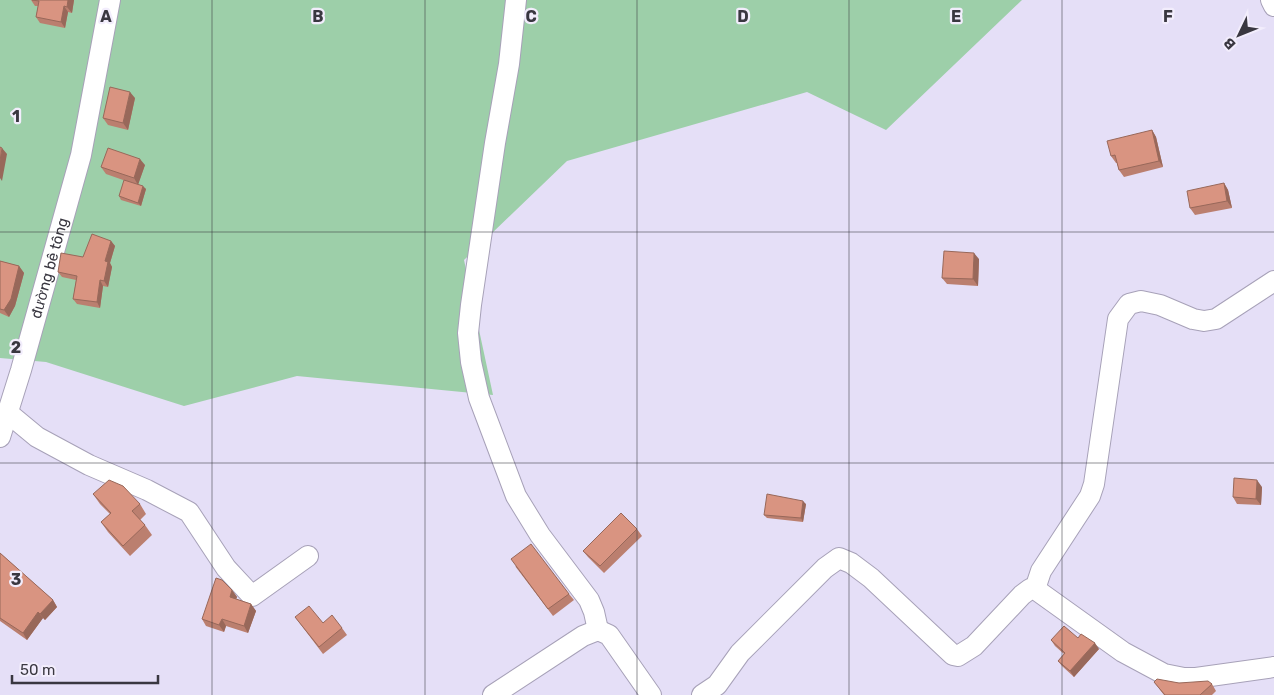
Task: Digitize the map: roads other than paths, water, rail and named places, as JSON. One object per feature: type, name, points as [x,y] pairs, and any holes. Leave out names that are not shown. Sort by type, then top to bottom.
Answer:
[{"type":"street","name":"đường bê tông","points":[[0,437],[81,155],[110,0]]},
{"type":"street","points":[[516,0],[509,64],[495,143],[471,305],[468,333],[470,362],[479,398],[516,496],[540,535],[589,600],[598,630]]},
{"type":"street","points":[[1271,0],[1274,6]]},
{"type":"street","points":[[1035,589],[1040,571],[1090,496],[1094,484],[1118,319],[1129,304],[1141,301],[1160,305],[1193,319],[1204,321],[1216,319],[1274,281]]},
{"type":"street","points":[[8,413],[46,442],[89,465],[147,490],[189,512],[226,568],[252,596],[308,556]]},
{"type":"street","points":[[702,695],[717,685],[740,653],[825,568],[839,558],[851,563],[871,578],[953,656],[958,656],[974,646],[1022,595],[1030,589],[1035,589],[1123,652],[1164,674],[1196,678],[1274,667]]},
{"type":"street","points":[[493,695],[583,636],[598,630],[608,635],[652,695]]}]
